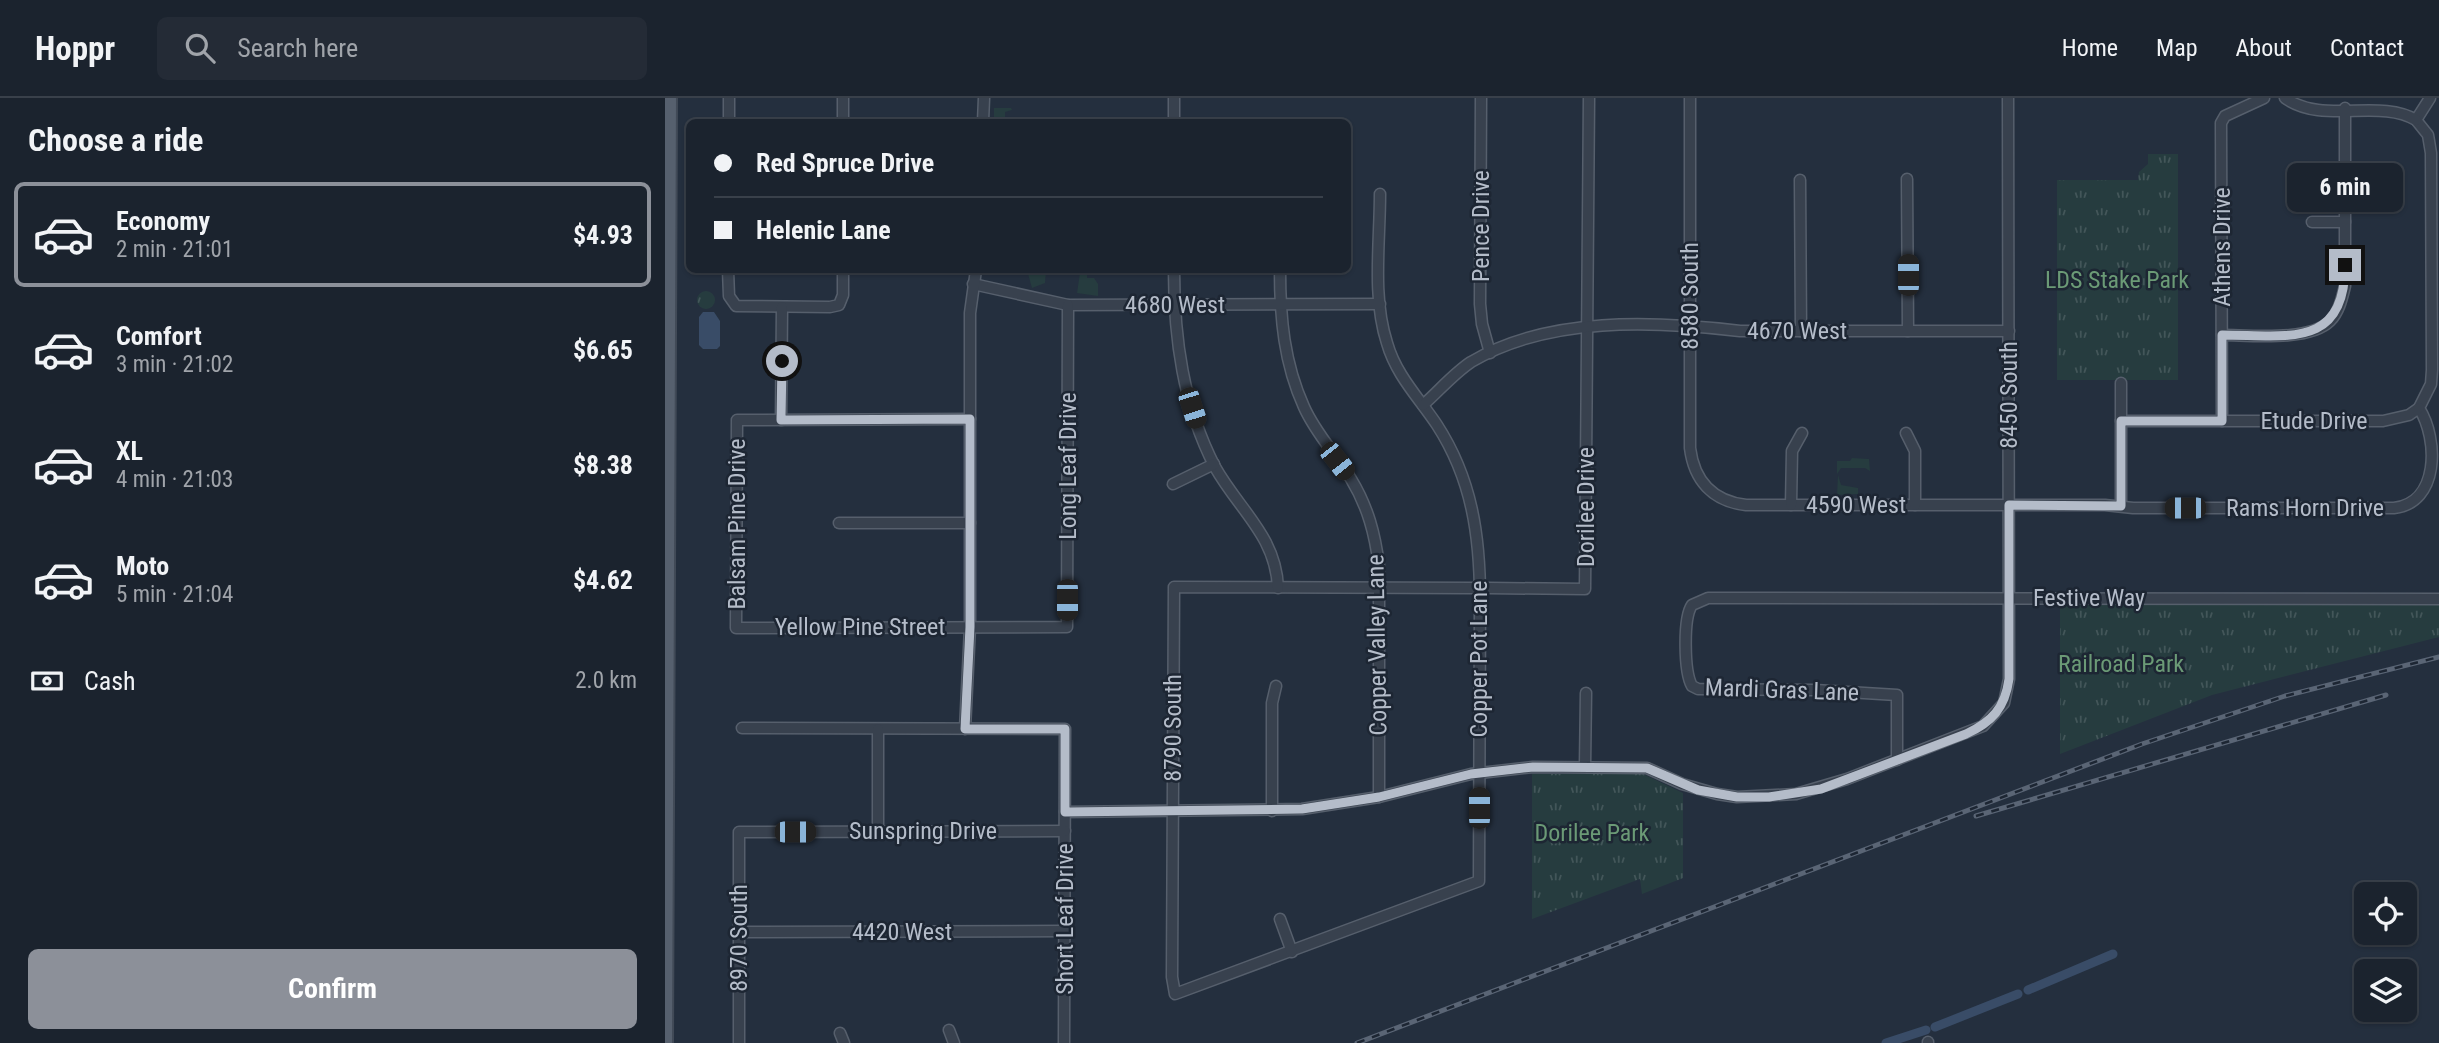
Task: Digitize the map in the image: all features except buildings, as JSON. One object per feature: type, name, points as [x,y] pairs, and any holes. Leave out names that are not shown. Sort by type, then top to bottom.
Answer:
[{"type":"main road","points":[[666,1043],[670,98]]},
{"type":"street","points":[[729,98],[729,119]]},
{"type":"street","points":[[843,98],[843,119]]},
{"type":"street","points":[[983,98],[983,119]]},
{"type":"street","points":[[1174,98],[1174,119]]},
{"type":"street","name":"Pence Drive","points":[[1481,98],[1480,304],[1490,353]]},
{"type":"street","name":"Dorilee Drive","points":[[1174,587],[1585,589],[1589,98]]},
{"type":"street","name":"8580 South","points":[[1690,98],[1690,447],[1696,473],[1707,490]]},
{"type":"street","name":"8450 South","points":[[1897,760],[1983,726],[1996,715],[2007,693],[2008,98]]},
{"type":"street","name":"Athens Drive","points":[[2222,421],[2221,123],[2225,116],[2264,98]]},
{"type":"street","points":[[2285,98],[2301,107],[2392,109],[2416,120],[2428,135],[2431,153],[2432,370],[2431,384],[2419,408]]},
{"type":"street","points":[[2416,120],[2430,98]]},
{"type":"street","points":[[2222,335],[2296,334],[2330,321],[2338,310],[2345,286],[2345,108]]},
{"type":"street","points":[[1907,179],[1908,331]]},
{"type":"street","points":[[1800,180],[1801,331]]},
{"type":"street","name":"Copper Pot Lane","points":[[1175,995],[1479,881],[1478,536],[1468,491],[1452,452],[1392,358],[1380,304],[1380,194]]},
{"type":"street","points":[[2312,222],[2345,222]]},
{"type":"street","points":[[728,273],[729,296],[734,304],[782,307],[839,305],[843,299],[843,273]]},
{"type":"street","points":[[965,729],[970,627],[970,419],[975,273]]},
{"type":"street","points":[[1174,273],[1178,350],[1186,391],[1214,464],[1272,551],[1278,588]]},
{"type":"street","name":"Copper Valley Lane","points":[[1280,273],[1280,305],[1285,347],[1304,408],[1320,437],[1350,478],[1369,514],[1375,534],[1379,588],[1379,797]]},
{"type":"street","name":"4680 West","points":[[973,284],[1068,305],[1380,304]]},
{"type":"street","name":"Long Leaf Drive","points":[[1067,627],[1068,305]]},
{"type":"street","points":[[782,307],[781,420],[970,419]]},
{"type":"street","name":"4670 West","points":[[1423,405],[1463,368],[1490,353],[1548,332],[1586,327],[1691,326],[1740,331],[2009,331]]},
{"type":"street","points":[[2121,383],[2121,506]]},
{"type":"street","name":"Etude Drive","points":[[2121,421],[2383,421],[2409,415],[2419,408]]},
{"type":"street","name":"Rams Horn Drive","points":[[2009,505],[2393,508],[2411,503],[2427,490],[2431,471],[2431,439],[2419,408]]},
{"type":"street","name":"Balsam Pine Drive","points":[[736,628],[737,420],[781,420]]},
{"type":"street","points":[[1906,432],[1915,451],[1915,505]]},
{"type":"street","points":[[1791,505],[1792,451],[1802,433]]},
{"type":"street","points":[[1173,484],[1214,464]]},
{"type":"street","name":"4590 West","points":[[1707,490],[1734,503],[2009,505]]},
{"type":"street","points":[[838,523],[970,523]]},
{"type":"street","name":"8790 South","points":[[1174,587],[1172,977],[1175,995]]},
{"type":"street","name":"Festive Way","points":[[1697,601],[2008,598],[2439,599]]},
{"type":"street","name":"Mardi Gras Lane","points":[[1697,601],[1689,610],[1687,618],[1687,675],[1692,686],[1698,689],[1815,690],[1897,695],[1897,760]]},
{"type":"street","name":"Yellow Pine Street","points":[[736,628],[1067,627]]},
{"type":"street","points":[[1272,811],[1272,703],[1276,686]]},
{"type":"street","points":[[1585,766],[1586,693]]},
{"type":"street","name":"Short Leaf Drive","points":[[742,728],[1065,729],[1064,1043]]},
{"type":"street","points":[[878,729],[878,831]]},
{"type":"street","points":[[1065,812],[1272,811],[1379,797],[1479,773],[1533,767],[1647,768],[1698,790],[1737,797],[1769,797],[1821,789],[1897,760]]},
{"type":"street","name":"Sunspring Drive","points":[[739,832],[1065,831]]},
{"type":"street","name":"8970 South","points":[[739,832],[739,1043]]},
{"type":"street","points":[[1280,919],[1292,952]]},
{"type":"street","name":"4420 West","points":[[739,932],[1065,931]]},
{"type":"street","points":[[949,1030],[954,1043]]},
{"type":"green space","points":[[994,108],[1011,108],[1012,110],[1005,112],[1005,119],[994,119]]},
{"type":"green space","name":"LDS Stake Park","points":[[2148,154],[2178,154],[2178,380],[2057,380],[2057,180],[2138,180],[2139,172],[2148,164]]},
{"type":"green space","points":[[1028,273],[1046,273],[1045,283],[1032,288]]},
{"type":"green space","points":[[1080,273],[1087,273],[1087,278],[1094,278],[1098,284],[1098,296],[1077,293]]},
{"type":"green space","points":[[706,291],[712,294],[715,300],[712,306],[706,309],[700,306],[697,300],[700,294]]},
{"type":"green space","points":[[1852,458],[1869,459],[1870,471],[1865,468],[1841,468],[1837,474],[1837,461],[1850,461]]},
{"type":"green space","points":[[1838,475],[1841,485],[1858,488],[1858,494],[1837,495]]},
{"type":"green space","name":"Railroad Park","points":[[2060,603],[2439,604],[2439,637],[2212,695],[2060,754]]},
{"type":"green space","name":"Dorilee Park","points":[[1532,774],[1643,774],[1683,793],[1683,878],[1642,894],[1640,879],[1532,919]]},
{"type":"water","points":[[703,312],[714,312],[720,321],[720,346],[717,349],[703,349],[699,345],[699,317]]},
{"type":"waterway","points":[[2028,990],[2113,954]]},
{"type":"waterway","points":[[1935,1027],[2018,994]]},
{"type":"waterway","points":[[1886,1043],[1926,1030]]},
{"type":"railway","points":[[1357,1043],[2142,744],[2285,696],[2439,657]]},
{"type":"railway","points":[[1976,816],[2386,695]]},
{"type":"route","points":[[782,361],[781,420],[970,419],[970,627],[965,729],[1065,729],[1065,812],[1249,812],[1302,809],[1379,797],[1471,774],[1533,767],[1647,768],[1698,790],[1737,797],[1769,797],[1821,789],[1966,734],[1983,726],[1996,715],[2004,703],[2009,679],[2009,505],[2121,506],[2121,421],[2222,421],[2222,335],[2296,334],[2324,325],[2338,310],[2342,299],[2345,265]]}]
